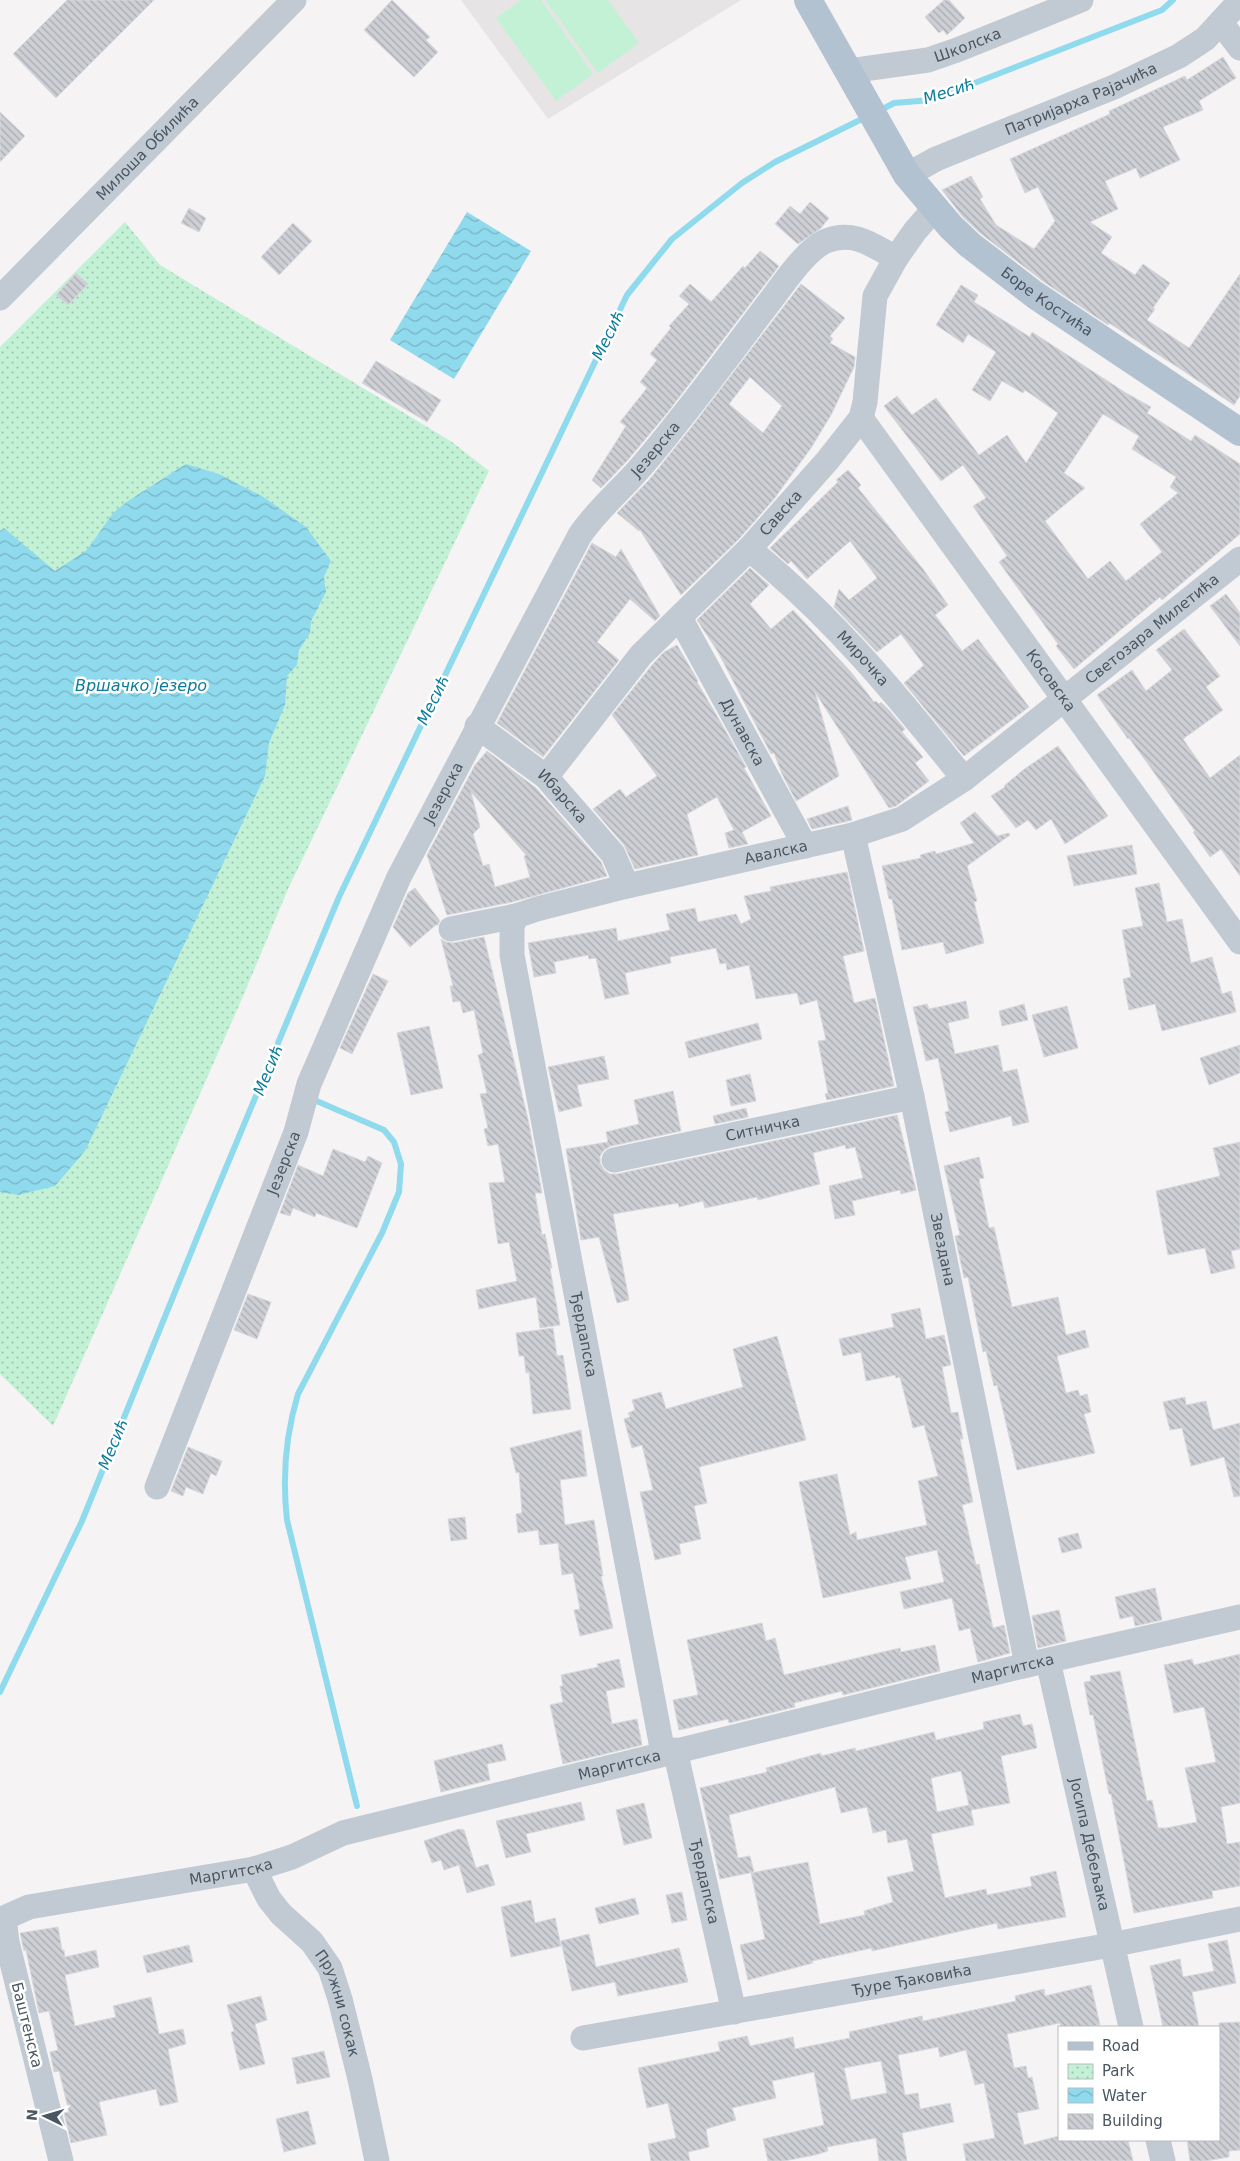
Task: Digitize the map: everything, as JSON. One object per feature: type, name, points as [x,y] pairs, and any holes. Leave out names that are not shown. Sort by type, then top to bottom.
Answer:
[{"type":"main road","points":[[808,0],[855,80]]},
{"type":"main road","name":"Боре Костића","points":[[855,80],[907,175],[970,245],[1035,295],[1240,432]]},
{"type":"street","name":"Милоша Обилића","points":[[0,298],[269,10],[294,0]]},
{"type":"street","name":"Школска","points":[[855,80],[957,50],[1081,0]]},
{"type":"street","name":"Патријарха Рајачића","points":[[907,175],[936,159],[1114,87],[1179,56],[1205,39],[1240,1]]},
{"type":"street","points":[[1221,23],[1240,48]]},
{"type":"street","name":"Савска","points":[[546,777],[628,670],[749,549],[861,418],[864,411],[876,296],[896,258],[915,231],[935,208]]},
{"type":"street","name":"Језерска","points":[[157,1487],[296,1132],[309,1084],[399,878],[477,726],[587,525],[646,462],[780,288],[812,250],[824,242],[848,236],[858,238],[896,258]]},
{"type":"street","name":"Косовска","points":[[861,418],[1240,942]]},
{"type":"street","name":"Мирочка","points":[[749,549],[786,579],[820,611],[895,692],[964,779]]},
{"type":"street","name":"Светозара Милетића","points":[[1064,699],[1240,559]]},
{"type":"street","name":"Дунавска","points":[[680,618],[805,846]]},
{"type":"street","name":"Авалска","points":[[451,929],[516,916],[627,886],[853,835],[902,820],[964,779],[1064,699]]},
{"type":"street","name":"Ибарска","points":[[477,726],[546,777],[613,854],[627,886]]},
{"type":"street","name":"Звездана","points":[[853,835],[1037,1663]]},
{"type":"street","name":"Ђердапска","points":[[516,916],[512,928],[512,955],[669,1752],[734,2012]]},
{"type":"street","name":"Ситничка","points":[[614,1160],[912,1097]]},
{"type":"street","name":"Маргитска","points":[[4,1918],[30,1907],[254,1869],[292,1856],[343,1833],[1037,1663],[1240,1617]]},
{"type":"street","name":"Јосипа Дебељака","points":[[1037,1663],[1131,2026]]},
{"type":"street","name":"Пружни сокак","points":[[254,1869],[269,1899],[281,1914],[312,1942],[330,1968],[340,1999],[360,2079],[377,2161]]},
{"type":"street","name":"Баштенска","points":[[4,1918],[14,1977],[61,2161]]},
{"type":"street","name":"Ђуре Ђаковића","points":[[583,2038],[1111,1945],[1240,1919]]},
{"type":"street","points":[[1158,2141],[1163,2161]]},
{"type":"shaded area","points":[[461,0],[741,0],[548,119]]},
{"type":"green space","points":[[521,0],[541,0],[593,74],[556,101],[496,18]]},
{"type":"green space","points":[[545,0],[608,0],[639,43],[598,73]]},
{"type":"green space","points":[[125,222],[160,265],[452,442],[489,471],[288,889],[241,1001],[53,1426],[0,1374],[0,347]]},
{"type":"water","points":[[467,212],[531,251],[454,379],[390,340]]},
{"type":"water","name":"Вршачко језеро","points":[[186,464],[219,474],[262,496],[306,527],[331,561],[324,577],[326,592],[311,621],[310,633],[299,650],[297,665],[287,676],[285,705],[269,743],[265,776],[85,1151],[55,1186],[18,1195],[0,1192],[0,531],[4,528],[55,571],[87,550],[113,513],[128,501]]},
{"type":"building","points":[[67,0],[154,0],[56,98],[13,54]]},
{"type":"building","points":[[392,0],[430,37],[426,40],[438,52],[414,77],[364,30]]},
{"type":"building","points":[[944,0],[949,0],[965,18],[947,35],[943,30],[939,33],[925,17]]},
{"type":"building","points":[[1223,57],[1236,78],[1199,101],[1203,110],[1163,127],[1180,160],[1140,178],[1136,168],[1105,181],[1118,209],[1090,222],[1112,237],[1101,253],[1135,275],[1143,264],[1170,283],[1147,320],[1189,348],[1240,274],[1240,396],[1234,405],[1044,282],[980,233],[962,216],[942,190],[971,176],[983,197],[980,199],[996,225],[1034,249],[1055,221],[1038,187],[1025,193],[1010,159],[1110,114],[1109,111],[1185,76],[1187,80]]},
{"type":"building","points":[[0,112],[25,136],[0,162]]},
{"type":"building","points":[[810,202],[829,218],[821,228],[798,244],[775,224],[790,206],[800,214]]},
{"type":"building","points":[[189,208],[206,218],[199,232],[181,223]]},
{"type":"building","points":[[293,223],[312,241],[279,275],[261,257]]},
{"type":"building","points":[[760,251],[779,266],[668,412],[627,461],[601,488],[592,480],[626,426],[620,422],[647,388],[640,382],[657,360],[650,354],[671,328],[669,326],[689,304],[679,296],[690,284],[711,302],[743,266],[745,268]]},
{"type":"building","points":[[76,273],[88,284],[68,305],[56,295]]},
{"type":"building","points":[[801,284],[845,318],[830,336],[833,339],[830,343],[855,357],[854,367],[831,415],[811,448],[774,499],[739,539],[681,595],[640,530],[617,513],[649,480]],"holes":[[[750,377],[782,406],[763,433],[729,404]]]},
{"type":"building","points":[[961,285],[978,295],[974,302],[1030,337],[1032,332],[1151,407],[1147,413],[1191,441],[1195,435],[1240,464],[1240,534],[1162,600],[1160,597],[1074,669],[1056,646],[1058,644],[999,562],[1007,556],[973,506],[986,498],[963,465],[941,481],[884,406],[897,396],[912,415],[936,398],[979,455],[1007,435],[1026,463],[1058,413],[1025,390],[1023,393],[1002,381],[990,401],[972,390],[996,352],[968,334],[963,343],[936,325]],"holes":[[[1103,414],[1139,436],[1132,449],[1176,477],[1170,487],[1178,493],[1140,524],[1162,552],[1126,581],[1110,561],[1088,579],[1045,521],[1085,488],[1064,473]]]},
{"type":"building","points":[[376,361],[441,400],[427,422],[362,383]]},
{"type":"building","points":[[848,470],[861,485],[858,488],[923,569],[948,605],[935,615],[962,651],[978,639],[1029,707],[964,756],[904,683],[924,665],[901,634],[877,652],[834,607],[839,589],[849,600],[877,578],[850,541],[807,579],[791,561],[788,564],[770,548]]},
{"type":"building","points":[[592,543],[616,557],[621,549],[660,616],[655,621],[630,599],[597,642],[619,660],[543,757],[497,723]]},
{"type":"building","points":[[750,568],[769,585],[750,604],[771,629],[793,610],[851,672],[874,702],[876,701],[879,704],[881,702],[889,710],[905,729],[902,732],[923,757],[915,763],[929,781],[896,806],[889,808],[815,692],[839,776],[796,801],[774,753],[771,754],[718,652],[697,620]]},
{"type":"building","points":[[1226,594],[1240,613],[1240,646],[1210,606]]},
{"type":"building","points":[[1184,629],[1220,676],[1206,687],[1223,710],[1183,739],[1210,778],[1240,755],[1240,876],[1221,849],[1210,857],[1193,832],[1195,831],[1097,695],[1132,670],[1146,691],[1172,670],[1156,650]]},
{"type":"building","points":[[677,645],[746,767],[744,768],[771,816],[742,832],[748,844],[729,848],[725,833],[734,830],[717,797],[687,814],[698,855],[635,869],[624,845],[593,809],[620,789],[626,797],[657,776],[612,715],[664,652]]},
{"type":"building","points":[[1058,746],[1108,816],[1065,844],[1051,819],[1036,830],[1028,820],[1016,828],[991,796],[1005,787],[1023,770]]},
{"type":"building","points":[[487,751],[536,788],[601,862],[607,876],[512,902],[447,915],[427,855],[475,765]],"holes":[[[471,792],[526,855],[524,856],[530,877],[495,887],[489,864],[483,866],[473,834],[480,827]]]},
{"type":"building","points":[[848,806],[852,820],[849,821],[812,829],[807,819]]},
{"type":"building","points":[[975,812],[997,836],[1009,833],[1010,835],[967,866],[977,901],[974,902],[984,943],[946,954],[943,942],[902,950],[892,899],[889,899],[882,866],[921,858],[920,855],[935,851],[936,854],[974,843],[960,823]]},
{"type":"building","points":[[1132,845],[1137,874],[1074,886],[1067,856]]},
{"type":"building","points":[[847,872],[864,951],[843,956],[854,1003],[875,998],[894,1086],[827,1100],[825,1094],[828,1093],[818,1041],[826,1040],[817,1000],[800,1005],[797,993],[756,999],[749,965],[727,970],[726,963],[720,964],[716,948],[670,957],[671,963],[625,973],[629,994],[605,999],[596,958],[589,959],[588,955],[554,962],[556,973],[534,977],[528,943],[616,928],[618,941],[670,930],[666,914],[695,908],[698,922],[736,914],[741,924],[751,919],[744,896],[771,891],[770,887]]},
{"type":"building","points":[[1159,883],[1167,922],[1182,919],[1191,963],[1212,957],[1222,994],[1231,991],[1236,1012],[1162,1031],[1155,1004],[1129,1010],[1123,979],[1131,977],[1122,930],[1143,926],[1135,888]]},
{"type":"building","points":[[415,888],[440,921],[437,926],[437,924],[410,947],[393,927],[408,893]]},
{"type":"building","points":[[484,937],[528,1119],[542,1193],[535,1193],[542,1235],[545,1234],[552,1268],[550,1268],[560,1325],[540,1328],[536,1297],[479,1309],[476,1290],[517,1281],[509,1242],[498,1244],[489,1183],[505,1182],[498,1144],[488,1146],[484,1129],[488,1128],[480,1094],[487,1093],[478,1055],[483,1053],[474,1010],[463,1013],[460,1001],[453,1002],[450,986],[453,986],[441,939],[453,943]]},
{"type":"building","points":[[373,974],[388,981],[352,1054],[340,1048]]},
{"type":"building","points":[[966,1001],[969,1018],[948,1023],[955,1054],[998,1045],[1003,1072],[1017,1069],[1029,1122],[1013,1126],[1011,1116],[950,1132],[945,1112],[949,1111],[938,1058],[926,1061],[913,1007],[927,1004],[929,1009]]},
{"type":"building","points":[[1024,1004],[1028,1020],[1002,1026],[999,1011]]},
{"type":"building","points":[[1067,1006],[1078,1048],[1044,1057],[1032,1015]]},
{"type":"building","points":[[758,1023],[762,1039],[689,1058],[685,1042]]},
{"type":"building","points":[[429,1026],[443,1088],[411,1095],[397,1033]]},
{"type":"building","points":[[1240,1045],[1240,1073],[1209,1085],[1200,1058]]},
{"type":"building","points":[[604,1056],[609,1079],[577,1085],[582,1106],[559,1112],[548,1067]]},
{"type":"building","points":[[750,1074],[756,1101],[731,1106],[726,1080]]},
{"type":"building","points":[[673,1091],[681,1131],[611,1146],[604,1150],[600,1156],[600,1163],[604,1170],[610,1174],[617,1174],[897,1115],[916,1190],[901,1194],[900,1190],[852,1201],[855,1215],[835,1219],[829,1186],[863,1178],[855,1147],[846,1149],[845,1145],[813,1153],[820,1184],[758,1200],[757,1197],[705,1208],[703,1201],[679,1207],[678,1203],[613,1214],[629,1300],[617,1303],[599,1237],[581,1240],[566,1149],[608,1142],[606,1132],[639,1124],[634,1100]]},
{"type":"building","points":[[746,1108],[748,1117],[715,1124],[713,1116]]},
{"type":"building","points":[[1240,1142],[1240,1249],[1231,1251],[1235,1268],[1211,1274],[1205,1248],[1168,1255],[1156,1191],[1220,1176],[1213,1148]]},
{"type":"building","points":[[333,1149],[365,1162],[368,1156],[382,1163],[357,1228],[316,1213],[315,1217],[293,1208],[290,1216],[280,1213],[298,1165],[323,1176]]},
{"type":"building","points":[[979,1157],[984,1178],[979,1179],[989,1228],[994,1227],[1012,1307],[1058,1297],[1066,1335],[1085,1330],[1089,1347],[1057,1356],[1066,1393],[1078,1390],[1080,1396],[1087,1394],[1091,1412],[1084,1414],[1095,1453],[1017,1470],[997,1385],[994,1386],[986,1351],[983,1352],[968,1277],[964,1278],[955,1236],[960,1235],[944,1166]]},
{"type":"building","points":[[248,1294],[271,1302],[257,1339],[234,1330]]},
{"type":"building","points":[[920,1308],[926,1339],[944,1335],[951,1365],[942,1367],[951,1413],[958,1412],[963,1439],[960,1439],[973,1502],[962,1505],[976,1565],[979,1564],[993,1628],[1004,1625],[1010,1653],[978,1662],[970,1628],[959,1631],[952,1598],[904,1609],[900,1592],[944,1582],[937,1550],[905,1557],[911,1579],[823,1598],[799,1482],[837,1474],[850,1535],[856,1532],[857,1540],[927,1525],[918,1481],[938,1476],[924,1425],[913,1428],[900,1377],[896,1378],[895,1375],[866,1381],[861,1352],[843,1356],[839,1339],[894,1327],[891,1314]]},
{"type":"building","points":[[553,1328],[557,1356],[563,1355],[571,1409],[533,1414],[529,1372],[526,1373],[524,1356],[519,1356],[516,1333]]},
{"type":"building","points":[[777,1336],[806,1440],[699,1467],[707,1503],[694,1506],[701,1539],[679,1544],[681,1554],[655,1560],[640,1492],[653,1490],[642,1445],[632,1448],[624,1419],[630,1417],[628,1413],[635,1410],[632,1400],[661,1392],[666,1409],[743,1387],[733,1349]]},
{"type":"building","points":[[1185,1397],[1186,1405],[1206,1401],[1213,1430],[1240,1423],[1240,1496],[1234,1497],[1224,1457],[1191,1466],[1182,1428],[1170,1430],[1163,1402]]},
{"type":"building","points":[[581,1430],[587,1476],[560,1480],[565,1525],[594,1520],[603,1576],[601,1576],[613,1628],[580,1636],[574,1610],[580,1609],[573,1573],[562,1575],[558,1543],[540,1545],[538,1530],[518,1533],[516,1514],[522,1513],[519,1472],[516,1473],[510,1448]]},
{"type":"building","points":[[188,1447],[222,1461],[216,1476],[211,1473],[203,1494],[186,1487],[183,1496],[171,1491]]},
{"type":"building","points":[[465,1517],[467,1539],[451,1541],[448,1519]]},
{"type":"building","points":[[1078,1533],[1082,1548],[1062,1553],[1058,1538]]},
{"type":"building","points":[[1155,1588],[1162,1620],[1135,1626],[1133,1616],[1120,1619],[1115,1597]]},
{"type":"building","points":[[1059,1610],[1066,1641],[1038,1648],[1032,1616]]},
{"type":"building","points":[[762,1623],[766,1641],[775,1638],[784,1675],[900,1648],[901,1652],[935,1645],[940,1671],[843,1695],[842,1691],[794,1703],[795,1707],[729,1723],[728,1719],[679,1730],[673,1700],[698,1695],[687,1640]]},
{"type":"building","points":[[1240,1654],[1240,1803],[1221,1807],[1227,1844],[1240,1842],[1240,1886],[1212,1891],[1213,1898],[1134,1913],[1111,1794],[1109,1794],[1093,1715],[1090,1715],[1084,1682],[1091,1681],[1090,1676],[1120,1671],[1147,1801],[1152,1800],[1158,1828],[1166,1828],[1197,1822],[1185,1768],[1216,1762],[1204,1707],[1174,1713],[1164,1665],[1192,1659],[1194,1665]]},
{"type":"building","points":[[619,1659],[625,1687],[606,1691],[612,1724],[637,1719],[642,1745],[563,1764],[550,1705],[563,1702],[560,1686],[563,1686],[561,1675],[598,1667],[597,1664]]},
{"type":"building","points":[[1020,1714],[1023,1726],[1032,1724],[1037,1748],[1001,1756],[1010,1803],[971,1810],[974,1825],[931,1834],[945,1898],[986,1889],[987,1895],[1032,1886],[1030,1877],[1056,1871],[1066,1917],[998,1929],[997,1923],[872,1951],[872,1948],[812,1961],[813,1963],[748,1980],[740,1945],[765,1939],[751,1873],[808,1862],[820,1924],[865,1915],[864,1911],[893,1902],[887,1877],[914,1871],[907,1839],[888,1843],[886,1830],[873,1833],[867,1807],[841,1813],[835,1787],[729,1815],[738,1858],[750,1856],[754,1872],[720,1879],[700,1788],[767,1772],[766,1768],[821,1753],[821,1756],[855,1748],[856,1751],[934,1732],[936,1740],[984,1729],[983,1722]],"holes":[[[961,1771],[969,1805],[937,1812],[931,1778]]]},
{"type":"building","points":[[502,1744],[506,1760],[487,1764],[490,1780],[441,1792],[434,1761]]},
{"type":"building","points":[[581,1802],[585,1820],[526,1834],[531,1852],[506,1858],[496,1821]]},
{"type":"building","points":[[644,1803],[652,1838],[624,1845],[616,1810]]},
{"type":"building","points":[[459,1829],[464,1830],[476,1868],[488,1864],[495,1885],[467,1893],[459,1865],[444,1870],[441,1860],[432,1863],[424,1841]]},
{"type":"building","points":[[682,1892],[687,1920],[672,1923],[666,1895]]},
{"type":"building","points":[[635,1898],[639,1914],[599,1924],[595,1908]]},
{"type":"building","points":[[531,1900],[535,1923],[555,1918],[561,1946],[511,1957],[501,1907]]},
{"type":"building","points":[[58,1927],[65,1957],[96,1950],[99,1967],[65,1975],[75,2026],[116,2017],[113,2006],[151,1997],[159,2034],[183,2029],[186,2044],[168,2049],[178,2102],[160,2106],[156,2089],[99,2102],[107,2135],[71,2143],[64,2113],[69,2112],[59,2071],[54,2072],[50,2052],[58,2050],[49,2011],[39,2013],[26,1950],[24,1951],[20,1933]]},
{"type":"building","points":[[589,1934],[596,1967],[679,1948],[688,1982],[618,1996],[615,1982],[572,1991],[561,1941]]},
{"type":"building","points":[[1227,1940],[1236,1983],[1192,1992],[1199,2026],[1163,2026],[1150,1966],[1180,1959],[1183,1977],[1214,1971],[1208,1944]]},
{"type":"building","points":[[189,1945],[193,1962],[147,1973],[143,1956]]},
{"type":"building","points":[[1091,1985],[1100,2025],[1061,2026],[1060,2023],[1007,2034],[1014,2068],[1026,2066],[1028,2078],[1032,2077],[1039,2109],[1017,2113],[1024,2145],[1058,2136],[1058,2141],[1128,2141],[1133,2161],[966,2161],[963,2144],[995,2138],[984,2083],[975,2085],[966,2050],[940,2057],[938,2047],[898,2055],[905,2095],[918,2093],[920,2109],[950,2103],[954,2122],[902,2133],[907,2161],[879,2161],[876,2138],[827,2147],[828,2151],[815,2155],[784,2161],[768,2161],[763,2139],[824,2125],[814,2072],[772,2081],[776,2098],[732,2108],[736,2120],[706,2129],[709,2147],[688,2152],[690,2161],[651,2161],[648,2144],[676,2138],[668,2103],[647,2108],[638,2068],[720,2051],[718,2042],[747,2036],[750,2046],[793,2037],[795,2049],[850,2038],[849,2032],[922,2016],[923,2021],[1016,2001],[1015,1996],[1044,1989],[1045,1996]],"holes":[[[881,2061],[887,2093],[851,2100],[844,2068]]]},
{"type":"building","points":[[261,1996],[267,2020],[255,2024],[265,2064],[240,2070],[231,2032],[234,2031],[227,2005]]},
{"type":"building","points":[[1240,2022],[1240,2150],[1229,2151],[1229,2157],[1206,2161],[1190,2161],[1187,2141],[1220,2141],[1219,2023]]},
{"type":"building","points":[[324,2051],[330,2077],[297,2084],[292,2058]]},
{"type":"building","points":[[308,2111],[316,2144],[284,2152],[276,2119]]},
{"type":"waterway","name":"Месић","points":[[877,112],[894,103],[931,100],[1162,10],[1173,0]]},
{"type":"waterway","name":"Месић","points":[[0,1692],[82,1521],[205,1218],[339,897],[627,295],[672,239],[742,183],[775,162],[866,117]]},
{"type":"waterway","points":[[312,1099],[384,1130],[394,1142],[401,1164],[399,1192],[382,1233],[298,1394],[287,1441],[285,1472],[287,1520],[357,1806]]}]
